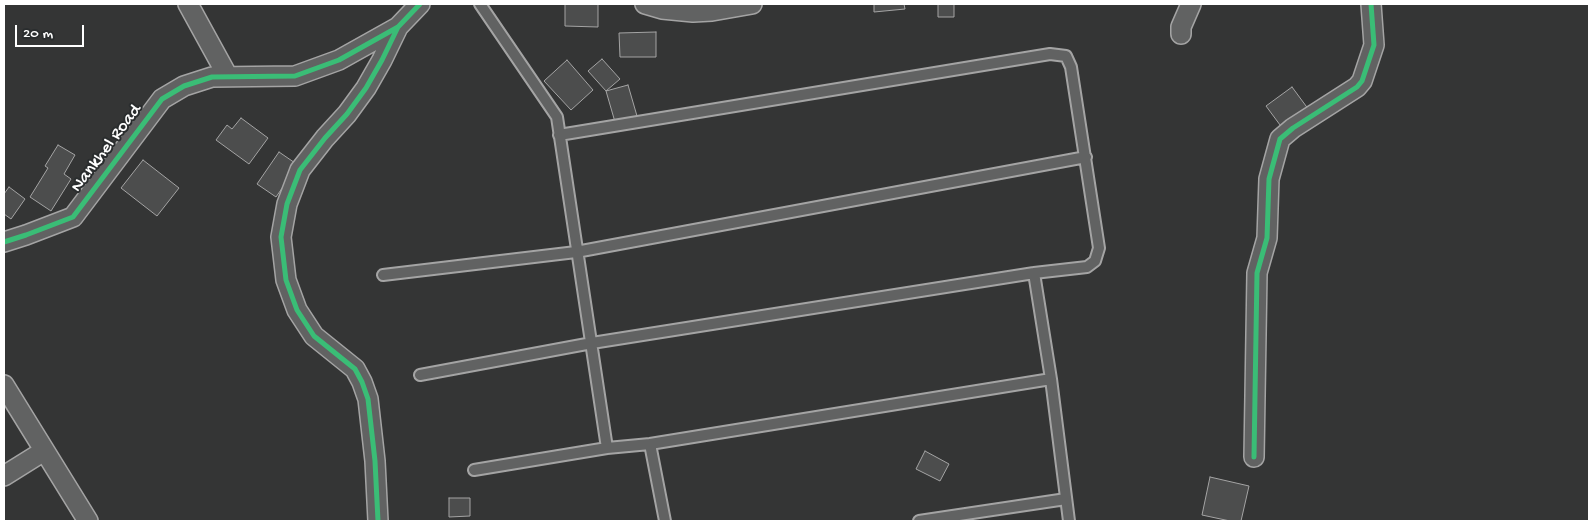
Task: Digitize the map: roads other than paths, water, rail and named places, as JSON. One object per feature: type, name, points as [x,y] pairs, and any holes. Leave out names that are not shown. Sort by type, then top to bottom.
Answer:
[{"type":"street","points":[[188,4],[227,75]]},
{"type":"street","name":"Nankhel Road","points":[[4,242],[26,236],[73,217],[162,99],[184,86],[212,77],[227,75],[255,77],[295,76],[339,60],[398,27],[420,4]]},
{"type":"street","points":[[645,4],[662,9],[694,12],[752,4]]},
{"type":"street","points":[[1181,34],[1181,26],[1191,4]]},
{"type":"street","points":[[1254,458],[1258,273],[1267,238],[1269,179],[1280,139],[1293,128],[1357,87],[1362,81],[1374,45],[1371,4]]},
{"type":"street","points":[[378,521],[375,461],[368,399],[362,382],[354,369],[314,336],[297,310],[286,280],[281,237],[287,204],[300,170],[347,114],[366,88],[398,27]]},
{"type":"street","points":[[4,385],[88,521]]},
{"type":"street","points":[[4,476],[44,451]]},
{"type":"lane","points":[[480,4],[557,117],[576,252],[592,342],[606,448]]},
{"type":"lane","points":[[420,375],[592,342],[1034,273],[1087,267],[1095,261],[1099,248],[1071,67],[1066,56],[1050,54],[560,135]]},
{"type":"lane","points":[[383,275],[576,252],[1086,157]]},
{"type":"lane","points":[[1034,273],[1051,379],[1070,521]]},
{"type":"lane","points":[[474,470],[606,448],[650,444],[1051,379]]},
{"type":"lane","points":[[650,444],[665,521]]},
{"type":"lane","points":[[919,521],[1066,499]]}]
